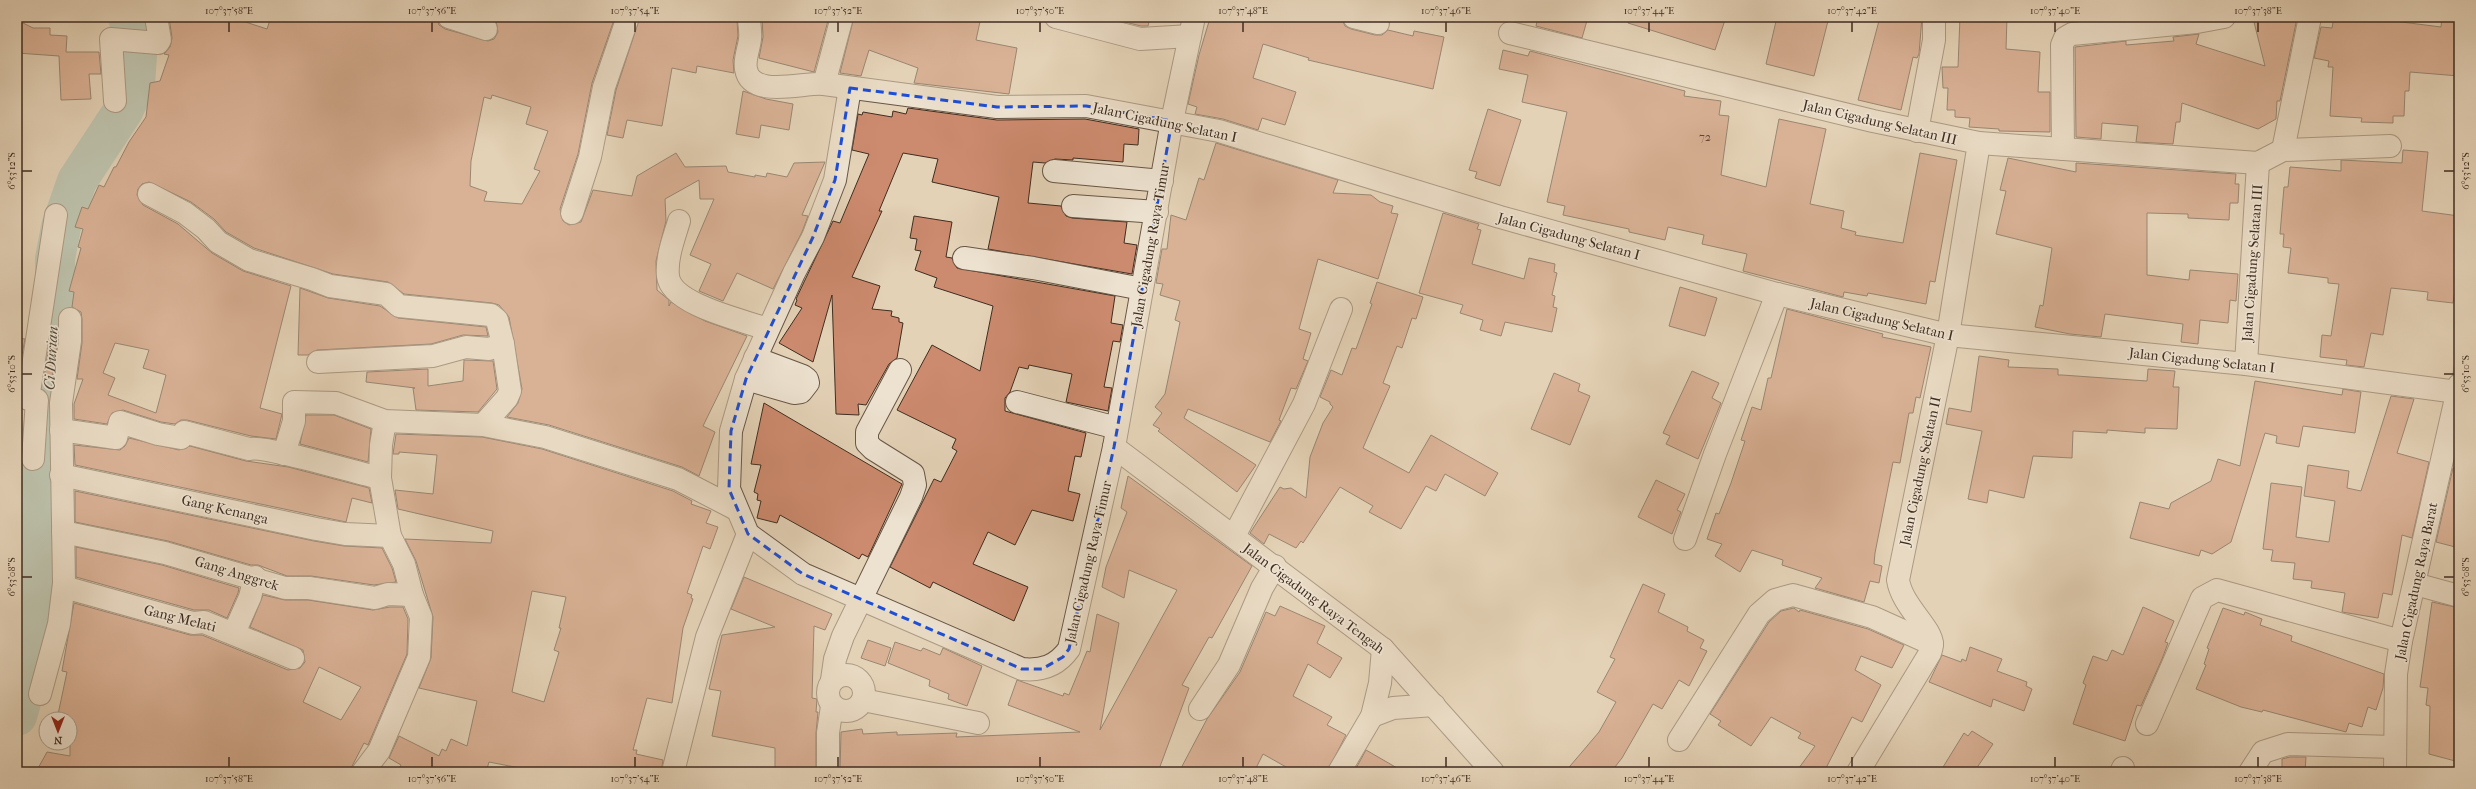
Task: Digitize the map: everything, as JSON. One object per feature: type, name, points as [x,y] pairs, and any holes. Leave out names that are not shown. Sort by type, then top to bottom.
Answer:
[{"type":"street","points":[[115,101],[111,39],[156,43],[160,40],[156,17]]},
{"type":"street","points":[[449,17],[486,29]]},
{"type":"street","points":[[572,213],[590,157],[604,87],[628,17]]},
{"type":"street","name":"Jalan Cigadung Selatan I","points":[[749,17],[751,30],[746,68],[752,83],[758,85],[782,87],[809,82],[997,107],[1086,106],[1172,121],[1219,131],[1492,215],[1777,294],[1948,335],[2246,364],[2458,389]]},
{"type":"street","points":[[824,84],[842,17]]},
{"type":"street","points":[[1056,17],[1140,39],[1192,26]]},
{"type":"street","points":[[1354,17],[1378,23]]},
{"type":"street","points":[[1917,131],[1934,40],[1934,17]]},
{"type":"street","points":[[2063,149],[2062,45],[2065,38],[2072,34],[2120,23],[2197,22],[2223,17]]},
{"type":"street","points":[[2283,150],[2310,17]]},
{"type":"street","name":"Jalan Cigadung Raya Timur","points":[[748,534],[803,574],[862,598],[1022,669],[1042,669],[1056,663],[1069,649],[1116,437],[1172,121],[1192,26]]},
{"type":"street","name":"Jalan Cigadung Selatan III","points":[[1510,33],[1917,131],[1979,144],[2258,163],[2246,364]]},
{"type":"street","points":[[673,772],[707,637],[748,534],[736,509],[729,489],[730,431],[746,379],[767,329],[813,237],[835,180],[850,88]]},
{"type":"street","name":"Jalan Cigadung Selatan II","points":[[1932,644],[1929,635],[1900,592],[1898,580],[1948,335],[1979,144]]},
{"type":"street","points":[[2258,163],[2283,150],[2390,146]]},
{"type":"street","points":[[1054,170],[1162,182]]},
{"type":"street","points":[[149,194],[185,213],[206,229],[218,242],[249,260],[330,286],[386,294],[399,306],[490,315],[498,320],[510,391],[507,398],[483,425]]},
{"type":"street","points":[[1073,206],[1156,212]]},
{"type":"street","points":[[56,216],[28,399],[37,400],[28,445],[61,434],[116,438],[120,422],[158,434],[181,438],[184,432],[249,449],[254,448],[284,454],[380,478]]},
{"type":"street","points":[[679,221],[669,262],[668,276],[672,288],[691,302],[767,329]]},
{"type":"street","points":[[964,258],[1033,268],[1142,289]]},
{"type":"street","points":[[1685,539],[1715,454],[1777,294]]},
{"type":"street","points":[[1234,536],[1304,404],[1341,309]]},
{"type":"street","points":[[40,694],[59,624],[64,586],[60,403],[70,341],[70,319]]},
{"type":"street","points":[[318,362],[433,356],[466,347],[489,349],[503,344]]},
{"type":"street","points":[[746,379],[794,393],[801,392],[808,383],[807,379],[803,376],[755,358]]},
{"type":"street","points":[[828,772],[828,733],[832,706],[827,693],[832,680],[835,659],[862,598],[911,497],[915,485],[913,474],[873,449],[867,443],[867,432],[900,370]]},
{"type":"street","name":"Jalan Cigadung Raya Barat","points":[[2395,772],[2394,747],[2396,674],[2401,641],[2455,422],[2458,389]]},
{"type":"street","points":[[284,454],[294,421],[294,402],[336,403],[385,421],[483,425],[545,437],[678,479],[736,509]]},
{"type":"street","points":[[1017,402],[1116,437]]},
{"type":"street","points":[[363,772],[379,751],[419,657],[422,617],[412,595],[404,564],[390,536],[380,478],[381,445],[385,421]]},
{"type":"street","name":"Jalan Cigadung Raya Tengah","points":[[1116,437],[1234,536],[1383,649],[1494,772]]},
{"type":"street","name":"Gang Kenanga","points":[[61,475],[316,529],[345,534],[390,536]]},
{"type":"street","name":"Gang Anggrek","points":[[63,532],[165,552],[255,577],[285,588],[309,588],[375,598],[388,594],[412,595]]},
{"type":"street","points":[[1200,709],[1229,666],[1262,588],[1275,566]]},
{"type":"street","points":[[234,633],[250,597],[255,577]]},
{"type":"street","points":[[2415,584],[2459,596]]},
{"type":"street","name":"Gang Melati","points":[[64,586],[193,623],[204,622],[293,658]]},
{"type":"street","points":[[2147,724],[2202,598],[2217,590],[2401,641]]},
{"type":"street","points":[[1679,740],[1759,614],[1775,600],[1792,595],[1872,617],[1932,644],[1930,653],[1858,772]]},
{"type":"street","points":[[1339,772],[1372,716],[1380,683],[1383,649]]},
{"type":"street","points":[[832,680],[846,675],[859,680],[865,693],[859,706],[846,712],[832,706]]},
{"type":"street","points":[[863,700],[978,723]]},
{"type":"street","points":[[1372,716],[1393,708],[1434,705]]},
{"type":"street","points":[[2250,772],[2263,752],[2288,744],[2394,747]]},
{"type":"highlighted area","points":[[850,88],[997,107],[1086,106],[1172,121],[1114,447],[1069,649],[1063,657],[1042,669],[1022,669],[803,574],[748,534],[729,489],[731,431],[746,379],[813,237],[835,180]]},
{"type":"building","points":[[169,17],[230,17],[267,29],[271,17],[437,17],[439,25],[445,29],[488,41],[494,39],[498,32],[496,21],[490,17],[615,17],[592,83],[578,154],[560,209],[563,221],[569,225],[581,222],[593,190],[632,196],[637,176],[676,153],[685,167],[726,166],[728,172],[755,177],[755,175],[766,177],[767,173],[787,177],[794,163],[825,162],[802,215],[808,216],[802,232],[773,289],[737,273],[723,301],[699,291],[711,264],[690,255],[714,199],[700,199],[699,180],[665,199],[666,221],[656,261],[657,290],[669,300],[669,306],[671,302],[705,321],[747,336],[703,426],[715,432],[699,476],[682,467],[549,425],[507,417],[518,403],[522,389],[509,317],[499,305],[404,294],[388,282],[333,274],[254,248],[226,232],[214,219],[191,202],[149,182],[142,184],[138,189],[137,195],[143,205],[178,224],[212,253],[243,271],[291,286],[260,408],[282,414],[276,439],[251,436],[187,420],[181,420],[175,424],[161,422],[123,410],[112,413],[107,424],[74,419],[74,404],[83,379],[77,379],[82,343],[81,312],[72,307],[74,292],[69,291],[81,248],[78,247],[83,229],[75,227],[82,207],[88,209],[99,185],[104,187],[129,142],[146,117],[150,83],[160,81],[169,55],[164,54],[170,47],[172,38]],"holes":[[[492,95],[531,107],[526,124],[548,131],[534,169],[540,171],[522,204],[484,201],[487,192],[470,186],[471,161],[484,97],[491,99]],[[115,343],[149,350],[143,368],[166,375],[156,413],[108,395],[115,378],[103,373]]]},
{"type":"building","points":[[640,17],[721,17],[737,20],[738,36],[733,60],[734,73],[697,66],[696,73],[672,68],[662,126],[627,120],[623,138],[607,135],[616,90]]},
{"type":"building","points":[[762,17],[829,17],[814,72],[759,58],[763,37]]},
{"type":"building","points":[[854,17],[981,17],[976,40],[1017,48],[1009,94],[914,83],[918,68],[869,50],[861,76],[840,73]]},
{"type":"building","points":[[1118,17],[1150,17],[1148,26],[1141,26],[1117,20]]},
{"type":"building","points":[[1226,17],[1332,17],[1342,19],[1345,26],[1351,29],[1375,35],[1382,35],[1388,30],[1413,36],[1414,31],[1444,37],[1433,89],[1308,60],[1309,58],[1263,44],[1253,78],[1296,92],[1285,125],[1262,118],[1258,130],[1223,119],[1195,114],[1197,107],[1188,104],[1199,55],[1210,18],[1224,22]]},
{"type":"building","points":[[1538,17],[1588,17],[1582,38],[1536,26]]},
{"type":"building","points":[[1628,17],[1726,17],[1715,50],[1628,23]]},
{"type":"building","points":[[1777,17],[1829,17],[1814,76],[1766,64]]},
{"type":"building","points":[[1880,17],[1922,17],[1919,54],[1917,58],[1913,57],[1901,110],[1858,100]]},
{"type":"building","points":[[1960,17],[2007,17],[2006,49],[2040,52],[2038,92],[2050,92],[2050,132],[1999,131],[1999,129],[1969,127],[1970,118],[1955,117],[1955,110],[1947,110],[1948,88],[1943,88],[1942,67],[1958,67]]},
{"type":"building","points":[[2074,17],[2111,17],[2074,21]]},
{"type":"building","points":[[2276,17],[2292,17],[2296,23],[2280,101],[2277,101],[2276,119],[2258,129],[2182,103],[2180,122],[2176,122],[2173,144],[2136,142],[2138,126],[2102,123],[2101,139],[2076,137],[2075,47],[2126,41],[2126,45],[2174,41],[2173,37],[2199,34],[2196,44],[2265,66],[2254,22]]},
{"type":"building","points":[[2334,17],[2379,17],[2378,19],[2441,27],[2442,17],[2459,18],[2459,76],[2410,72],[2409,91],[2405,91],[2404,116],[2393,116],[2393,123],[2361,122],[2362,118],[2330,116],[2333,67],[2328,67],[2329,61],[2314,58],[2321,27],[2332,28]]},
{"type":"building","points":[[17,20],[33,28],[50,28],[50,35],[67,36],[66,52],[99,52],[101,74],[89,74],[91,99],[61,100],[59,56],[17,53]]},
{"type":"building","points":[[1503,50],[1528,56],[1530,51],[1685,91],[1684,96],[1721,101],[1719,115],[1729,116],[1721,175],[1766,187],[1779,119],[1826,129],[1810,204],[1844,211],[1841,228],[1856,232],[1855,235],[1903,243],[1920,153],[1957,160],[1935,282],[1930,281],[1926,304],[1868,293],[1867,296],[1844,292],[1843,297],[1743,271],[1747,254],[1702,244],[1704,235],[1668,227],[1665,240],[1629,232],[1629,229],[1563,215],[1565,206],[1547,202],[1567,112],[1522,102],[1528,75],[1499,69]]},
{"type":"building","points":[[743,91],[766,99],[793,104],[789,130],[761,125],[759,138],[736,134]]},
{"type":"building","points":[[908,108],[997,120],[1085,119],[1139,129],[1138,145],[1124,144],[1123,162],[1073,158],[1073,160],[1055,159],[1045,163],[1033,162],[1028,203],[1061,206],[1066,216],[1072,218],[1127,222],[1124,243],[1137,245],[1132,274],[988,249],[999,197],[932,182],[938,159],[903,153],[879,211],[882,211],[852,277],[880,286],[872,309],[892,311],[891,316],[899,318],[899,322],[903,323],[897,358],[889,364],[866,405],[858,404],[859,415],[836,414],[832,295],[813,362],[779,343],[802,308],[795,305],[796,299],[833,221],[840,223],[869,154],[852,150],[858,114],[862,115],[863,112],[892,117],[893,111],[906,114]]},
{"type":"building","points":[[1488,109],[1521,120],[1500,186],[1475,178],[1477,172],[1469,170]]},
{"type":"building","points":[[1216,143],[1338,180],[1333,193],[1371,195],[1380,202],[1393,206],[1391,213],[1398,214],[1378,279],[1318,259],[1299,329],[1311,333],[1303,359],[1308,361],[1296,389],[1291,388],[1279,420],[1281,421],[1270,442],[1188,409],[1184,418],[1256,465],[1237,492],[1158,431],[1160,429],[1153,425],[1162,413],[1155,407],[1165,394],[1180,322],[1175,320],[1180,301],[1160,295],[1163,284],[1156,283],[1162,249],[1167,249],[1171,215],[1186,220],[1199,178],[1204,180]]},
{"type":"building","points":[[2403,150],[2428,152],[2422,211],[2459,216],[2459,263],[2453,303],[2427,300],[2428,292],[2391,288],[2383,335],[2371,333],[2364,367],[2346,365],[2347,360],[2320,357],[2322,335],[2331,336],[2339,284],[2328,283],[2328,278],[2288,273],[2291,248],[2283,247],[2284,234],[2280,234],[2284,187],[2288,187],[2290,167],[2341,171],[2341,160],[2402,163]]},
{"type":"building","points":[[2008,158],[2076,172],[2076,163],[2236,174],[2235,184],[2239,184],[2238,203],[2230,203],[2229,220],[2188,218],[2188,214],[2147,213],[2147,275],[2189,280],[2190,270],[2238,274],[2236,301],[2230,300],[2228,323],[2200,320],[2198,344],[2181,342],[2183,324],[2105,314],[2101,337],[2070,334],[2035,327],[2040,305],[2043,306],[2052,248],[1996,234],[2006,191],[2000,190]]},
{"type":"building","points":[[1443,213],[1479,224],[1477,229],[1481,230],[1472,264],[1524,279],[1529,258],[1555,264],[1554,272],[1557,273],[1552,295],[1555,296],[1553,307],[1557,308],[1552,332],[1505,322],[1501,336],[1480,330],[1483,320],[1460,313],[1463,305],[1419,293]]},
{"type":"building","points":[[914,216],[952,222],[946,257],[952,258],[957,268],[1115,296],[1111,323],[1123,325],[1120,342],[1113,341],[1104,387],[1112,388],[1108,411],[1066,402],[1072,374],[1029,365],[1028,369],[1019,367],[1010,392],[1005,398],[1005,411],[1086,433],[1081,457],[1075,456],[1068,491],[1080,494],[1073,521],[1032,510],[1015,545],[988,532],[973,564],[1028,587],[1014,621],[933,582],[930,588],[890,567],[934,479],[941,482],[957,451],[952,448],[956,439],[897,410],[932,345],[980,371],[993,306],[934,287],[937,278],[915,270],[921,251],[915,250],[917,239],[910,238]]},
{"type":"building","points":[[1377,282],[1423,297],[1416,319],[1412,318],[1402,348],[1397,346],[1383,383],[1390,386],[1363,448],[1409,473],[1431,435],[1498,473],[1485,496],[1445,474],[1436,491],[1426,486],[1401,529],[1369,512],[1373,506],[1340,487],[1303,543],[1301,541],[1296,548],[1269,534],[1264,544],[1250,533],[1280,487],[1284,489],[1291,488],[1306,498],[1310,457],[1323,423],[1333,407],[1330,402],[1320,397],[1331,370],[1342,375],[1352,348],[1356,349],[1372,304],[1370,303]]},
{"type":"building","points":[[1680,287],[1717,298],[1705,336],[1669,326]]},
{"type":"building","points":[[300,288],[328,298],[380,306],[398,318],[486,327],[488,336],[463,335],[431,344],[317,350],[308,355],[298,355]]},
{"type":"building","points":[[1787,309],[1883,334],[1882,337],[1931,347],[1920,398],[1916,397],[1913,413],[1909,413],[1900,463],[1893,462],[1875,553],[1874,564],[1882,566],[1879,583],[1870,581],[1864,602],[1815,588],[1822,578],[1782,565],[1783,560],[1752,550],[1740,572],[1715,556],[1722,544],[1707,539],[1716,513],[1719,514],[1731,483],[1745,441],[1741,440],[1752,407],[1761,410],[1768,378],[1771,378]]},
{"type":"building","points":[[17,338],[25,339],[22,355],[17,355]]},
{"type":"building","points":[[50,339],[58,340],[52,379],[44,378]]},
{"type":"building","points":[[1979,356],[2009,360],[2008,367],[2058,369],[2058,375],[2147,381],[2148,369],[2175,371],[2173,387],[2179,387],[2177,429],[2145,428],[2145,433],[2107,430],[2107,433],[2073,431],[2072,458],[2033,456],[2024,498],[1989,490],[1987,503],[1968,499],[1982,431],[1946,424],[1949,408],[1971,412]]},
{"type":"building","points":[[464,360],[493,361],[497,389],[478,412],[416,410],[413,388],[415,388],[366,382],[367,372],[428,369],[428,386],[463,381]]},
{"type":"building","points":[[1692,371],[1719,383],[1712,398],[1721,403],[1698,459],[1666,444],[1670,436],[1663,433]]},
{"type":"building","points":[[1554,373],[1580,384],[1578,391],[1590,396],[1570,445],[1531,429]]},
{"type":"building","points":[[2255,381],[2342,395],[2343,389],[2361,392],[2355,433],[2303,426],[2299,447],[2276,443],[2277,436],[2265,433],[2231,542],[2212,554],[2201,550],[2199,556],[2130,538],[2140,502],[2169,509],[2171,503],[2211,481],[2218,459],[2240,466]]},
{"type":"building","points":[[2391,396],[2414,399],[2397,453],[2429,462],[2412,538],[2402,535],[2392,595],[2383,593],[2378,618],[2342,612],[2345,593],[2311,588],[2312,581],[2293,579],[2295,563],[2271,561],[2273,550],[2263,549],[2271,483],[2302,487],[2296,537],[2329,542],[2335,501],[2304,496],[2308,465],[2349,471],[2347,488],[2361,491]]},
{"type":"building","points":[[764,403],[902,484],[868,557],[862,554],[859,559],[780,515],[777,523],[757,518],[761,501],[757,500],[758,494],[754,492],[761,465],[751,464]]},
{"type":"building","points":[[306,415],[334,415],[371,429],[368,462],[300,444]]},
{"type":"building","points":[[396,434],[482,437],[542,449],[673,491],[692,501],[691,504],[711,511],[706,523],[718,527],[710,549],[703,546],[687,593],[692,595],[691,598],[693,599],[683,628],[672,703],[647,698],[633,750],[637,750],[636,754],[663,760],[661,772],[540,772],[489,762],[486,772],[398,772],[401,765],[389,758],[399,736],[439,756],[442,749],[446,751],[451,739],[467,746],[477,701],[419,688],[431,658],[433,617],[416,561],[405,539],[491,543],[493,531],[398,509],[395,490],[433,494],[437,455],[399,452],[399,454],[393,454]],"holes":[[[532,591],[566,597],[559,628],[561,628],[554,650],[559,652],[544,702],[512,692]]]},
{"type":"building","points":[[129,438],[179,450],[190,446],[246,461],[288,467],[369,488],[372,503],[352,498],[346,522],[75,465],[74,445],[120,450],[125,446]]},
{"type":"building","points":[[2453,468],[2459,470],[2459,548],[2436,542]]},
{"type":"building","points":[[1128,476],[1252,566],[1212,638],[1209,637],[1182,685],[1189,688],[1158,772],[840,772],[841,732],[862,729],[863,734],[897,732],[897,735],[957,733],[956,737],[1080,732],[1008,705],[1017,680],[1063,696],[1064,693],[1069,695],[1087,651],[1090,652],[1097,614],[1119,623],[1100,730],[1177,590],[1129,570],[1124,598],[1102,587],[1106,567],[1127,512],[1121,508]]},
{"type":"building","points":[[1656,480],[1685,494],[1677,510],[1681,512],[1672,534],[1638,517]]},
{"type":"building","points":[[75,491],[314,541],[344,546],[382,548],[392,568],[396,582],[374,585],[311,576],[287,576],[258,565],[251,565],[168,541],[75,522]]},
{"type":"building","points":[[76,547],[162,565],[239,588],[238,593],[227,618],[209,610],[194,610],[76,577]]},
{"type":"building","points":[[744,577],[832,614],[825,630],[814,626],[812,698],[817,699],[816,712],[818,712],[816,733],[816,772],[775,772],[775,748],[712,736],[721,691],[709,689],[722,635],[775,627],[731,609]]},
{"type":"building","points":[[1643,584],[1665,594],[1658,612],[1688,627],[1687,631],[1704,640],[1700,648],[1707,651],[1689,686],[1679,680],[1662,709],[1653,704],[1622,758],[1611,772],[1565,772],[1599,732],[1616,702],[1597,692],[1615,659],[1610,657]]},
{"type":"building","points":[[263,595],[285,600],[308,600],[373,610],[390,607],[403,607],[408,619],[407,654],[368,745],[364,743],[349,772],[36,772],[47,752],[70,756],[70,751],[78,751],[78,711],[59,711],[67,672],[62,671],[74,603],[190,635],[202,635],[288,670],[300,668],[305,662],[303,650],[250,627]],"holes":[[[319,667],[361,687],[341,720],[303,702]]]},
{"type":"building","points":[[2432,602],[2459,608],[2459,762],[2429,754],[2430,706],[2426,705],[2428,688],[2420,687]]},
{"type":"building","points":[[1280,606],[1325,626],[1317,643],[1342,658],[1330,678],[1308,664],[1293,696],[1332,717],[1327,725],[1346,735],[1327,772],[1295,772],[1263,754],[1254,772],[1179,772],[1207,719],[1240,672],[1266,612],[1275,616]]},
{"type":"building","points":[[2143,607],[2174,621],[2165,642],[2168,643],[2162,659],[2141,706],[2137,705],[2125,741],[2073,724],[2086,685],[2083,683],[2093,656],[2107,661],[2112,650],[2123,655]]},
{"type":"building","points":[[1794,608],[1799,612],[1800,610],[1868,629],[1904,645],[1892,668],[1861,656],[1855,670],[1881,685],[1862,722],[1852,717],[1824,772],[1796,772],[1815,746],[1798,738],[1801,733],[1771,717],[1751,746],[1718,725],[1721,721],[1710,714],[1769,622],[1781,611]]},
{"type":"building","points":[[2223,608],[2244,615],[2245,612],[2262,619],[2260,625],[2292,636],[2291,641],[2384,674],[2383,688],[2376,710],[2368,707],[2362,727],[2349,723],[2346,732],[2263,710],[2262,712],[2241,707],[2196,689],[2206,665],[2204,664],[2209,649],[2207,648]]},
{"type":"building","points":[[868,640],[891,648],[885,666],[861,658]]},
{"type":"building","points":[[895,642],[921,651],[923,648],[940,655],[943,648],[982,666],[967,706],[948,699],[949,694],[929,686],[930,680],[888,663]]},
{"type":"building","points":[[1970,647],[2002,659],[1997,671],[2027,682],[2026,686],[2032,689],[2024,711],[1993,699],[1991,707],[1929,682],[1942,655],[1961,662],[1962,659],[1966,661]]},
{"type":"building","points":[[1972,731],[1993,744],[1974,772],[1940,772],[1964,733],[1968,736]]},
{"type":"building","points":[[1366,750],[1404,772],[1354,772]]},
{"type":"building","points":[[2290,757],[2306,757],[2305,772],[2282,770],[2282,759]]},
{"type":"waterway","name":"Ci Durian","points":[[17,716],[40,636],[43,606],[40,439],[52,387],[55,331],[55,259],[61,227],[77,181],[123,111],[135,85],[137,55],[128,17]]},
{"type":"waterway","points":[[2456,373],[2459,357]]}]
